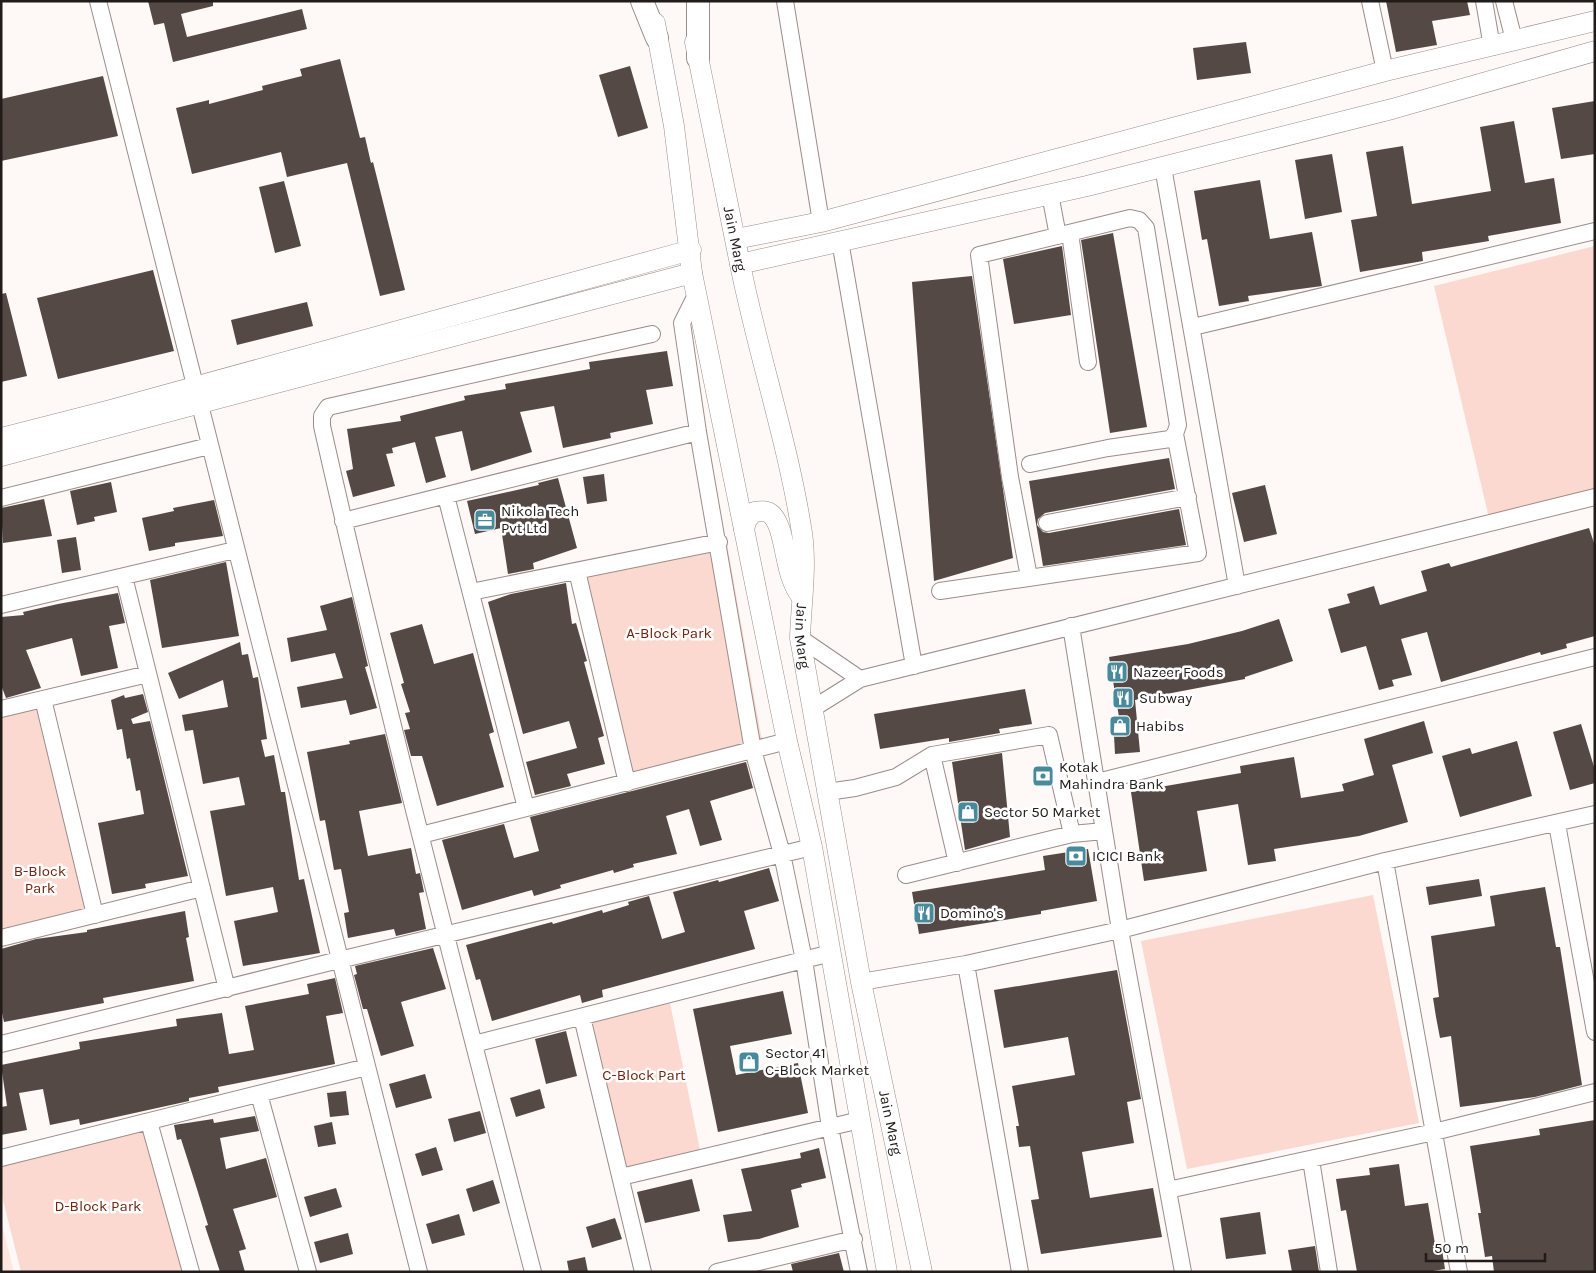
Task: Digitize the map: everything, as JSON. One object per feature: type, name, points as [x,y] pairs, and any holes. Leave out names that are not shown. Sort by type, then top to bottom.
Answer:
[{"type":"main road","points":[[642,1],[657,38]]},
{"type":"main road","points":[[698,1],[698,58]]},
{"type":"street","points":[[98,1],[196,396],[419,1272]]},
{"type":"street","name":"Jain Marg","points":[[653,1],[657,38],[674,126],[691,250],[692,273],[787,741],[812,847],[887,1272]]},
{"type":"street","name":"Jain Marg","points":[[687,1],[740,264],[779,425],[802,533],[804,564],[800,638],[861,982],[922,1272]]},
{"type":"street","points":[[785,1],[821,222]]},
{"type":"street","points":[[1370,1],[1385,71]]},
{"type":"street","points":[[1484,1],[1514,73]]},
{"type":"street","points":[[1503,43],[1504,1]]},
{"type":"street","points":[[736,239],[821,222],[1385,71],[1595,22]]},
{"type":"street","points":[[740,264],[1163,167],[1392,109],[1595,51]]},
{"type":"street","points":[[1163,167],[1193,328],[1237,586]]},
{"type":"street","points":[[1050,194],[1064,234],[1088,362]]},
{"type":"street","points":[[1029,577],[1010,477],[979,255],[1130,218],[1139,220],[1146,228],[1178,425],[1175,434],[1170,439],[1108,448],[1030,464]]},
{"type":"street","points":[[1193,328],[1595,231]]},
{"type":"street","points":[[840,241],[914,666]]},
{"type":"street","points":[[1,456],[196,396],[691,250]]},
{"type":"street","points":[[1,438],[196,396],[692,273]]},
{"type":"street","points":[[697,292],[682,323],[698,432],[719,542],[754,750],[782,854],[804,960],[830,1127],[854,1239],[859,1272]]},
{"type":"street","points":[[533,1272],[343,521],[322,426],[322,416],[328,407],[652,334]]},
{"type":"street","points":[[343,521],[698,432]]},
{"type":"street","points":[[940,591],[1198,553],[1175,434]]},
{"type":"street","points":[[1,498],[209,446]]},
{"type":"street","points":[[446,496],[526,808]]},
{"type":"street","points":[[1047,524],[1188,497]]},
{"type":"street","points":[[812,709],[860,679],[1595,497]]},
{"type":"street","points":[[744,529],[747,519],[754,512],[765,511],[772,515],[779,530],[790,577],[801,596]]},
{"type":"street","points":[[471,592],[719,542]]},
{"type":"street","points":[[1,605],[235,550]]},
{"type":"street","points":[[578,571],[627,782]]},
{"type":"street","points":[[124,576],[228,989]]},
{"type":"street","points":[[1071,626],[1120,930],[1183,1272]]},
{"type":"street","points":[[800,638],[860,679]]},
{"type":"street","points":[[1097,782],[1595,657]]},
{"type":"street","points":[[1,709],[148,674]]},
{"type":"street","points":[[43,699],[95,915]]},
{"type":"street","points":[[827,792],[855,788],[896,777],[932,755],[1049,735],[1072,834]]},
{"type":"street","points":[[421,835],[787,741]]},
{"type":"street","points":[[932,755],[957,863]]},
{"type":"street","points":[[861,982],[966,964],[1120,930],[1385,861],[1595,814]]},
{"type":"street","points":[[1557,824],[1595,1032]]},
{"type":"street","points":[[906,875],[1072,834],[1104,831]]},
{"type":"street","points":[[1,1044],[446,934],[812,847]]},
{"type":"street","points":[[1385,861],[1459,1272]]},
{"type":"street","points":[[1,938],[202,888]]},
{"type":"street","points":[[474,1044],[831,953]]},
{"type":"street","points":[[966,964],[1020,1272]]},
{"type":"street","points":[[582,1017],[644,1272]]},
{"type":"street","points":[[1,1158],[367,1067]]},
{"type":"street","points":[[1168,1190],[1434,1132],[1595,1092]]},
{"type":"street","points":[[259,1094],[308,1272]]},
{"type":"street","points":[[621,1177],[860,1120]]},
{"type":"street","points":[[149,1122],[191,1272]]},
{"type":"street","points":[[1311,1160],[1329,1272]]},
{"type":"street","points":[[716,1272],[854,1239]]},
{"type":"shaded area","points":[[1,1221],[14,1272],[1,1272]]},
{"type":"green space","points":[[1595,246],[1595,496],[1490,522],[1434,286]]},
{"type":"green space","name":"A-Block Park","points":[[727,544],[762,741],[629,777],[583,576]]},
{"type":"green space","name":"B-Block Park","points":[[37,708],[88,909],[1,931],[1,717]]},
{"type":"green space","points":[[1373,895],[1419,1123],[1187,1169],[1141,941]]},
{"type":"green space","name":"C-Block Part","points":[[670,1003],[700,1150],[624,1172],[591,1022]]},
{"type":"green space","name":"D-Block Park","points":[[147,1125],[186,1272],[21,1272],[1,1192],[1,1163]]},
{"type":"building","points":[[148,1],[213,1],[213,6],[181,14],[187,37],[302,9],[307,29],[173,62],[164,23],[154,25]]},
{"type":"building","points":[[1386,1],[1467,1],[1470,15],[1432,21],[1437,45],[1396,52]]},
{"type":"building","points":[[1246,42],[1251,73],[1197,80],[1193,48]]},
{"type":"building","points":[[340,59],[360,138],[365,137],[371,163],[373,162],[405,290],[380,296],[347,163],[287,177],[281,152],[192,174],[176,108],[209,100],[209,104],[263,90],[262,86],[302,76],[300,69]]},
{"type":"building","points":[[630,66],[648,128],[618,137],[599,75]]},
{"type":"building","points":[[103,76],[118,136],[1,161],[1,99]]},
{"type":"building","points":[[1595,101],[1595,154],[1561,159],[1552,108]]},
{"type":"building","points":[[1514,121],[1525,183],[1554,178],[1561,223],[1488,236],[1489,241],[1422,252],[1423,261],[1360,272],[1351,220],[1377,216],[1366,152],[1403,146],[1412,204],[1491,191],[1480,127]]},
{"type":"building","points":[[1332,154],[1342,212],[1305,219],[1295,160]]},
{"type":"building","points":[[1260,180],[1270,239],[1312,232],[1322,286],[1248,296],[1249,301],[1219,306],[1207,239],[1202,240],[1194,191]]},
{"type":"building","points":[[284,181],[301,246],[275,253],[259,187]]},
{"type":"building","points":[[1113,233],[1147,427],[1110,433],[1081,240]]},
{"type":"building","points":[[1062,246],[1071,315],[1014,324],[1003,259]]},
{"type":"building","points":[[153,270],[174,351],[58,379],[37,298]]},
{"type":"building","points":[[972,276],[1013,558],[934,581],[912,282]]},
{"type":"building","points":[[6,293],[27,376],[1,382],[1,294]]},
{"type":"building","points":[[307,302],[313,326],[237,345],[231,320]]},
{"type":"building","points":[[667,351],[673,386],[646,390],[653,424],[610,433],[611,438],[563,448],[554,406],[520,412],[532,452],[471,471],[462,431],[435,437],[446,477],[426,483],[415,442],[392,448],[393,453],[386,454],[395,486],[353,497],[346,471],[353,469],[347,429],[401,421],[400,416],[465,400],[464,396],[506,389],[505,384],[590,369],[589,362]]},
{"type":"building","points":[[1169,458],[1175,489],[1045,513],[1038,519],[1037,525],[1043,532],[1049,533],[1179,509],[1186,545],[1043,566],[1029,481]]},
{"type":"building","points":[[604,474],[607,501],[587,504],[583,477]]},
{"type":"building","points":[[558,478],[577,548],[533,563],[534,569],[508,574],[501,528],[475,534],[467,501],[539,485],[538,483]]},
{"type":"building","points":[[111,482],[117,512],[94,517],[95,521],[77,525],[70,491]]},
{"type":"building","points":[[1265,485],[1277,534],[1244,542],[1232,493]]},
{"type":"building","points":[[44,499],[52,536],[3,543],[1,508]]},
{"type":"building","points":[[214,500],[223,536],[175,543],[175,546],[149,551],[142,518],[174,511],[173,508]]},
{"type":"building","points":[[1589,528],[1595,546],[1595,636],[1566,644],[1567,648],[1541,655],[1540,652],[1441,682],[1427,632],[1401,639],[1412,675],[1392,680],[1394,686],[1379,690],[1366,646],[1341,653],[1328,609],[1350,603],[1347,594],[1374,586],[1380,605],[1427,591],[1421,571],[1449,563],[1451,567]]},
{"type":"building","points":[[76,537],[81,570],[62,573],[57,540]]},
{"type":"building","points":[[226,562],[239,636],[162,648],[150,580]]},
{"type":"building","points":[[566,583],[572,624],[576,623],[587,661],[584,662],[604,736],[598,738],[605,764],[567,774],[571,786],[535,795],[526,762],[577,748],[569,721],[523,734],[488,602],[511,594]]},
{"type":"building","points":[[118,593],[125,623],[109,626],[118,668],[81,676],[72,638],[26,650],[41,688],[6,698],[1,685],[1,617],[24,615],[23,612]]},
{"type":"building","points":[[352,597],[368,666],[365,667],[377,708],[350,715],[346,700],[301,708],[297,687],[343,678],[335,653],[291,662],[287,638],[327,630],[320,606]]},
{"type":"building","points":[[1279,619],[1293,661],[1245,677],[1245,679],[1135,700],[1140,752],[1115,754],[1113,717],[1119,717],[1109,657],[1188,644],[1242,631]]},
{"type":"building","points":[[422,624],[434,664],[473,653],[494,732],[489,734],[504,787],[437,806],[422,756],[411,756],[404,730],[410,729],[405,713],[410,712],[401,684],[404,683],[390,633]]},
{"type":"building","points":[[240,642],[242,655],[248,654],[253,678],[258,677],[267,739],[261,740],[265,757],[274,755],[281,792],[285,792],[299,880],[304,879],[320,953],[243,966],[234,921],[278,912],[273,887],[226,896],[210,811],[245,805],[239,777],[203,784],[193,730],[185,731],[182,715],[228,707],[223,680],[179,699],[168,673]]},
{"type":"building","points":[[1025,689],[1032,724],[999,729],[1000,733],[949,742],[949,738],[880,749],[874,714]]},
{"type":"building","points":[[143,694],[148,712],[131,719],[133,724],[150,721],[188,876],[145,884],[146,888],[112,894],[98,823],[144,814],[140,790],[136,791],[130,758],[127,759],[122,729],[117,730],[111,700],[124,695],[125,698]]},
{"type":"building","points":[[1424,721],[1433,753],[1392,765],[1408,822],[1359,836],[1274,849],[1276,861],[1248,865],[1238,804],[1197,811],[1207,871],[1144,881],[1131,792],[1241,773],[1240,766],[1294,757],[1301,798],[1344,791],[1342,784],[1374,775],[1364,739]]},
{"type":"building","points":[[1581,724],[1595,770],[1595,783],[1570,790],[1553,732]]},
{"type":"building","points":[[385,734],[402,803],[359,811],[368,856],[411,848],[416,874],[420,873],[424,892],[419,893],[426,929],[396,936],[394,929],[348,938],[344,913],[349,912],[341,869],[334,870],[325,820],[320,821],[307,752],[350,744],[349,741]]},
{"type":"building","points":[[1517,741],[1532,796],[1460,817],[1442,756],[1470,748],[1472,754]]},
{"type":"building","points":[[1002,753],[1010,837],[965,850],[952,762]]},
{"type":"building","points":[[746,762],[753,788],[710,801],[722,840],[700,846],[689,809],[666,816],[677,854],[633,864],[634,867],[614,873],[613,870],[560,885],[561,888],[534,896],[532,890],[462,910],[442,840],[504,824],[514,858],[539,851],[530,817]]},
{"type":"building","points":[[1088,849],[1097,901],[1041,911],[1041,914],[919,934],[912,892],[1045,870],[1043,856]]},
{"type":"building","points":[[769,868],[779,901],[744,911],[755,949],[602,990],[603,997],[582,1003],[580,995],[492,1021],[480,979],[476,980],[466,945],[602,910],[603,913],[629,905],[628,902],[649,896],[662,939],[685,932],[673,892]]},
{"type":"building","points":[[1479,879],[1482,896],[1429,905],[1426,887]]},
{"type":"building","points":[[1545,887],[1556,947],[1560,947],[1582,1085],[1535,1097],[1460,1107],[1451,1036],[1440,1038],[1436,1017],[1433,998],[1439,997],[1431,936],[1495,926],[1490,896]]},
{"type":"building","points":[[185,911],[189,937],[186,938],[194,981],[103,998],[104,1003],[4,1022],[1,1008],[1,949],[36,939],[87,932],[87,930]]},
{"type":"building","points":[[433,948],[446,989],[401,1002],[414,1046],[381,1056],[367,1009],[363,1009],[354,975],[357,974],[355,966]]},
{"type":"building","points":[[1117,970],[1141,1099],[1127,1102],[1134,1143],[1082,1152],[1090,1198],[1153,1188],[1162,1237],[1041,1254],[1031,1200],[1039,1199],[1030,1146],[1019,1147],[1016,1126],[1019,1126],[1012,1086],[1075,1075],[1068,1037],[1004,1048],[994,990]]},
{"type":"building","points":[[335,978],[343,1013],[326,1016],[335,1064],[218,1087],[219,1092],[189,1098],[189,1101],[80,1125],[79,1119],[50,1125],[43,1089],[19,1093],[27,1130],[1,1135],[1,1107],[7,1106],[1,1065],[80,1049],[79,1042],[177,1026],[176,1019],[222,1013],[229,1054],[254,1050],[245,1006],[309,994],[307,984]]},
{"type":"building","points":[[783,991],[792,1034],[730,1046],[736,1075],[798,1063],[808,1113],[718,1132],[693,1009]]},
{"type":"building","points":[[566,1031],[577,1076],[546,1084],[535,1039]]},
{"type":"building","points":[[425,1074],[432,1098],[396,1108],[389,1084]]},
{"type":"building","points":[[540,1089],[545,1108],[516,1117],[510,1098]]},
{"type":"building","points":[[346,1091],[349,1115],[330,1117],[327,1093]]},
{"type":"building","points":[[480,1111],[486,1133],[454,1142],[448,1119]]},
{"type":"building","points":[[255,1116],[259,1131],[220,1138],[226,1169],[266,1158],[277,1197],[233,1209],[246,1249],[239,1251],[245,1272],[220,1272],[205,1226],[208,1225],[197,1189],[181,1139],[177,1140],[174,1125],[213,1119],[214,1123]]},
{"type":"building","points":[[1595,1120],[1595,1272],[1494,1272],[1492,1256],[1485,1257],[1478,1213],[1481,1213],[1470,1146],[1540,1135],[1539,1129]]},
{"type":"building","points":[[332,1122],[336,1144],[318,1147],[314,1126]]},
{"type":"building","points":[[436,1147],[443,1170],[422,1176],[415,1154]]},
{"type":"building","points":[[819,1148],[826,1178],[801,1184],[802,1187],[791,1190],[799,1227],[759,1239],[728,1242],[723,1215],[752,1211],[741,1169],[801,1158],[800,1153]]},
{"type":"building","points":[[1399,1164],[1405,1206],[1428,1203],[1435,1244],[1441,1243],[1445,1269],[1427,1272],[1357,1272],[1346,1210],[1341,1211],[1336,1179],[1370,1175],[1369,1168]]},
{"type":"building","points":[[692,1179],[700,1211],[645,1223],[637,1192]]},
{"type":"building","points":[[493,1180],[500,1203],[473,1212],[466,1189]]},
{"type":"building","points":[[336,1188],[342,1207],[310,1217],[304,1197]]},
{"type":"building","points":[[1260,1212],[1266,1254],[1226,1259],[1220,1218]]},
{"type":"building","points":[[459,1214],[465,1235],[432,1244],[426,1224]]},
{"type":"building","points":[[615,1218],[622,1239],[592,1248],[586,1227]]},
{"type":"building","points":[[348,1233],[353,1254],[320,1263],[314,1242]]},
{"type":"building","points":[[1315,1246],[1319,1272],[1292,1272],[1288,1250]]},
{"type":"building","points":[[839,1253],[844,1272],[793,1272],[791,1264]]},
{"type":"building","points":[[585,1257],[588,1272],[569,1272],[567,1261]]},
{"type":"place","name":"Nikola Tech Pvt Ltd","points":[[485,520]]},
{"type":"place","name":"Nazeer Foods","points":[[1117,672]]},
{"type":"place","name":"Subway","points":[[1123,698]]},
{"type":"place","name":"Habibs","points":[[1120,726]]},
{"type":"place","name":"Kotak Mahindra Bank","points":[[1043,776]]},
{"type":"place","name":"Sector 50 Market","points":[[968,812]]},
{"type":"place","name":"ICICI Bank","points":[[1076,856]]},
{"type":"place","name":"Domino's","points":[[924,913]]},
{"type":"place","name":"Sector 41 C-Block Market","points":[[749,1062]]}]
